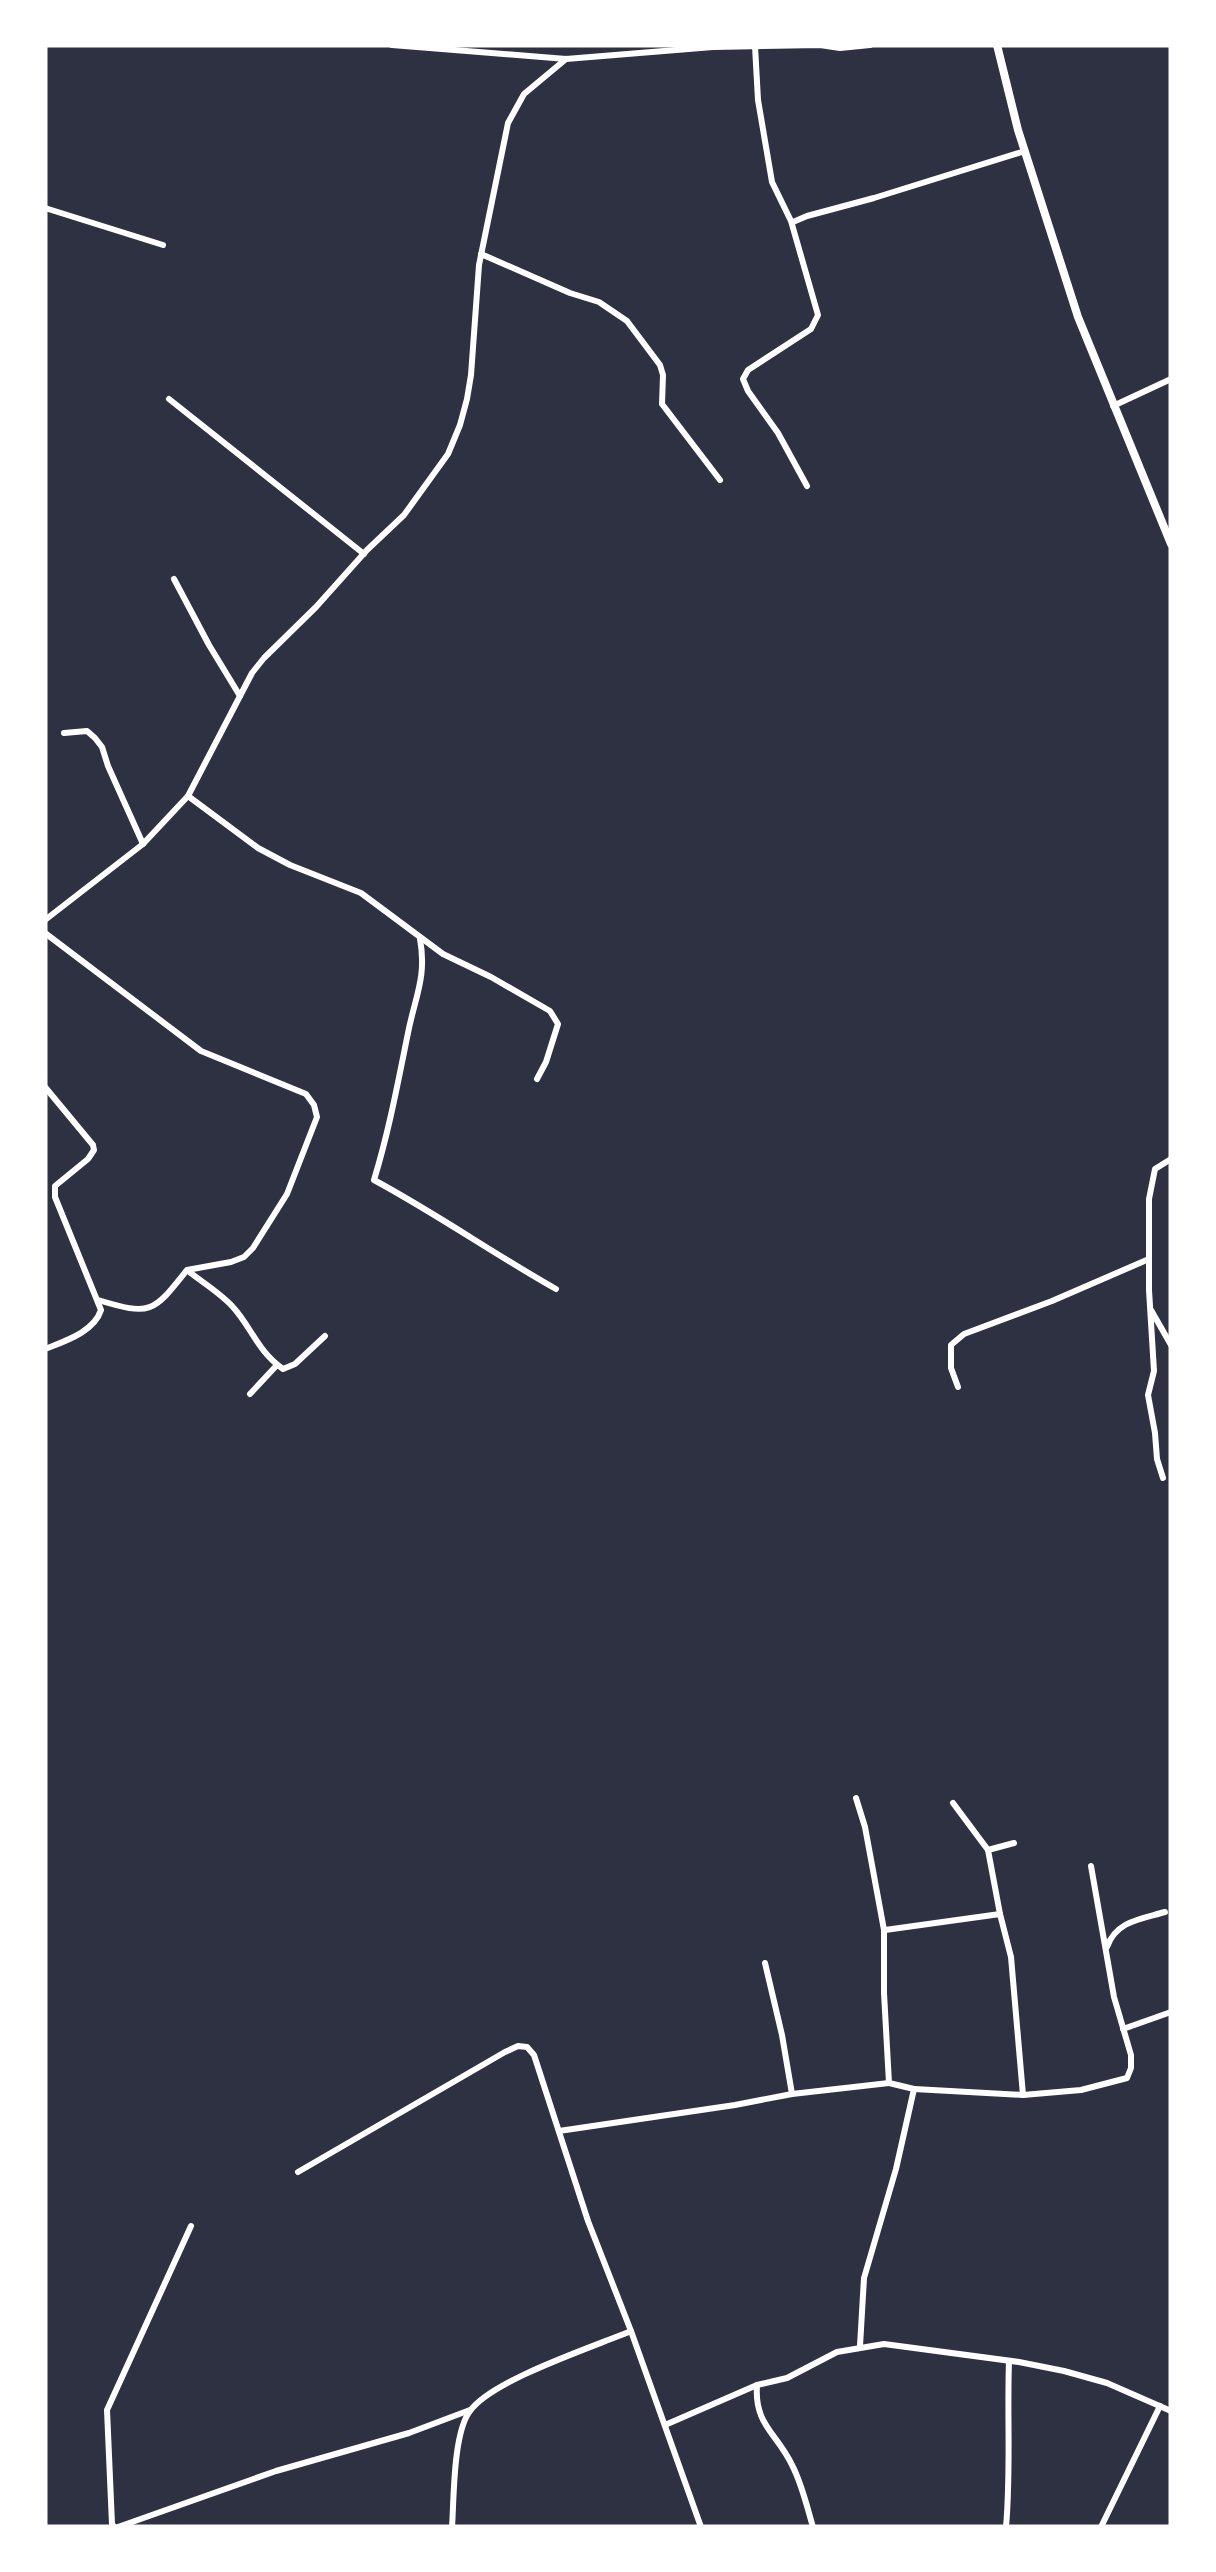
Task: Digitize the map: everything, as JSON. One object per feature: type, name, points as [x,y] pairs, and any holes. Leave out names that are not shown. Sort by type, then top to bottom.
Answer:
[{"type":"street","points":[[392,45],[566,59],[713,47],[870,45]]},
{"type":"street","points":[[997,45],[1025,151],[1078,317],[1171,544]]},
{"type":"street","points":[[755,46],[758,100],[772,182],[792,223],[818,320],[748,370],[743,379],[808,486]]},
{"type":"street","points":[[45,920],[143,844],[188,796],[252,673],[404,515],[448,454],[460,425],[471,375],[480,254],[508,122],[524,94],[566,59]]},
{"type":"street","points":[[792,223],[1025,151]]},
{"type":"street","points":[[45,208],[163,245]]},
{"type":"street","points":[[480,254],[599,302],[627,321],[660,366],[662,404],[720,480]]},
{"type":"street","points":[[1112,406],[1171,379]]},
{"type":"street","points":[[169,398],[364,554]]},
{"type":"street","points":[[174,579],[240,696]]},
{"type":"street","points":[[64,733],[87,731],[95,738],[143,844]]},
{"type":"street","points":[[188,796],[258,848],[361,894],[420,940],[550,1011],[558,1024],[537,1079]]},
{"type":"street","points":[[45,933],[201,1051],[306,1094],[317,1116],[287,1194],[254,1248],[244,1257],[187,1270],[166,1298],[152,1308],[131,1310],[98,1300]]},
{"type":"street","points":[[420,940],[424,961],[420,986],[390,1126],[374,1180],[556,1289]]},
{"type":"street","points":[[45,1087],[93,1145],[88,1159],[56,1186],[54,1197],[98,1300],[100,1316],[78,1335],[45,1349]]},
{"type":"street","points":[[1163,1478],[1148,1395],[1154,1372],[1149,1199],[1155,1169],[1171,1159]]},
{"type":"street","points":[[958,1387],[951,1368],[951,1346],[964,1334],[1149,1259]]},
{"type":"street","points":[[187,1270],[234,1308],[250,1333],[283,1369],[295,1364],[325,1336]]},
{"type":"street","points":[[1150,1308],[1171,1346]]},
{"type":"street","points":[[250,1394],[278,1366]]},
{"type":"street","points":[[856,1798],[884,1930],[890,2082]]},
{"type":"street","points":[[954,1802],[988,1850],[1011,1956],[1024,2094]]},
{"type":"street","points":[[988,1850],[1014,1843]]},
{"type":"street","points":[[560,2131],[890,2082],[914,2090],[1024,2094],[1081,2090],[1127,2078],[1131,2055],[1114,1997],[1091,1866]]},
{"type":"street","points":[[1107,1948],[1118,1928],[1165,1912]]},
{"type":"street","points":[[884,1930],[1000,1914]]},
{"type":"street","points":[[765,1963],[792,2094]]},
{"type":"street","points":[[1123,2029],[1171,2012]]},
{"type":"street","points":[[298,2172],[518,2046],[527,2047],[534,2056],[588,2221],[701,2527]]},
{"type":"street","points":[[860,2346],[864,2278],[884,2216],[914,2090]]},
{"type":"street","points":[[191,2226],[107,2410],[112,2524],[116,2527],[470,2410],[524,2375],[631,2331]]},
{"type":"street","points":[[665,2424],[757,2385],[787,2378],[838,2352],[884,2344],[1064,2371],[1108,2383],[1171,2411]]},
{"type":"street","points":[[1006,2527],[1010,2477],[1009,2361]]},
{"type":"street","points":[[757,2385],[762,2421],[790,2461],[814,2527]]},
{"type":"street","points":[[1101,2527],[1160,2406]]},
{"type":"street","points":[[452,2527],[462,2429],[470,2410]]}]
